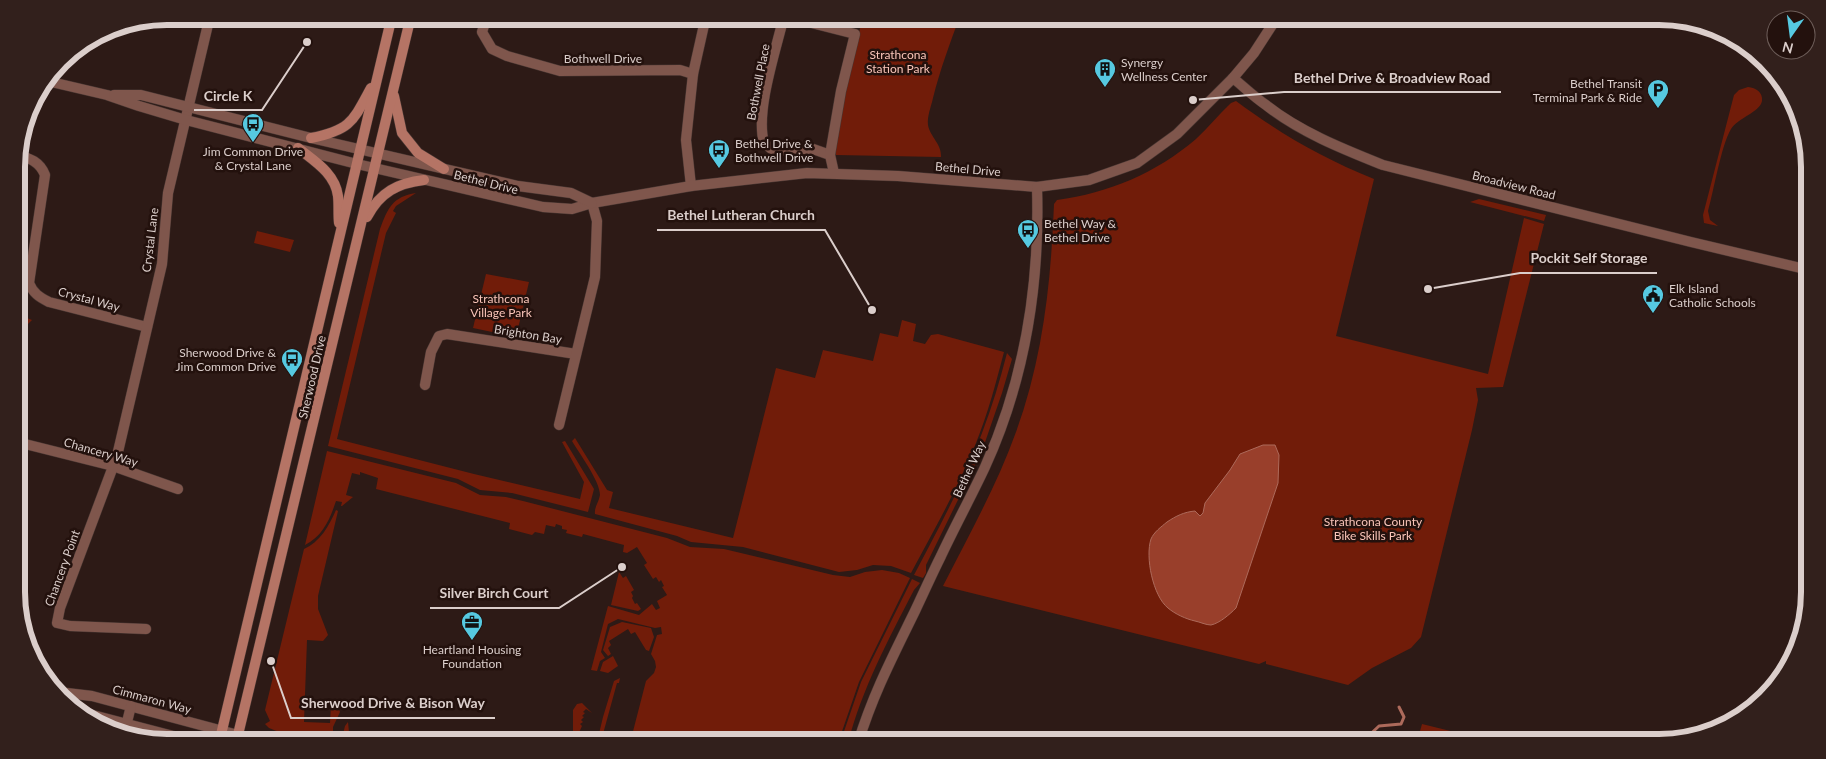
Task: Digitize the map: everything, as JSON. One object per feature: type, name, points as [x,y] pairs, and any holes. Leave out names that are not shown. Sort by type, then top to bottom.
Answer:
[{"type":"main road","name":"Sherwood Drive","points":[[221,734],[390,25]]},
{"type":"main road","name":"Sherwood Drive","points":[[238,734],[409,25]]},
{"type":"main road","points":[[311,138],[329,134],[349,124],[354,119],[378,76]]},
{"type":"main road","points":[[393,93],[402,133],[418,153],[444,169]]},
{"type":"main road","points":[[298,148],[329,173],[334,182],[338,195],[340,231]]},
{"type":"main road","points":[[360,231],[372,206],[388,192],[406,182],[424,180]]},
{"type":"street","name":"Crystal Lane","points":[[112,466],[117,456],[162,264],[168,193],[208,25]]},
{"type":"street","name":"Bothwell Drive","points":[[484,25],[482,32],[492,49],[507,56],[560,71],[680,70],[693,74]]},
{"type":"street","points":[[691,186],[686,140],[693,74],[704,25]]},
{"type":"street","name":"Bothwell Place","points":[[782,25],[765,102],[762,126],[764,144],[774,151],[813,148],[830,155]]},
{"type":"street","name":"Bothwell Place","points":[[820,25],[855,34],[841,91],[830,155],[834,173]]},
{"type":"street","name":"Bethel Drive","points":[[106,95],[186,120],[357,164],[543,207],[572,209],[592,203],[691,186],[807,173],[898,176],[1037,187],[1089,180],[1137,162],[1177,134],[1233,78],[1254,53],[1272,25]]},
{"type":"street","name":"Broadview Road","points":[[1233,78],[1266,106],[1292,123],[1348,151],[1383,165],[1801,268]]},
{"type":"street","points":[[53,82],[106,95]]},
{"type":"street","name":"Bethel Drive","points":[[106,95],[141,95],[311,138],[518,186],[571,192],[592,203]]},
{"type":"street","name":"Crystal Way","points":[[25,158],[36,162],[42,167],[45,175],[29,283],[32,290],[39,297],[49,302],[147,327]]},
{"type":"street","name":"Bethel Way","points":[[861,734],[877,687],[985,466],[1004,417],[1020,367],[1029,320],[1036,271],[1037,187]]},
{"type":"street","name":"Brighton Bay","points":[[559,425],[595,277],[597,221],[592,203]]},
{"type":"street","name":"Brighton Bay","points":[[425,386],[431,352],[439,336],[447,334],[576,354]]},
{"type":"street","name":"Chancery Way","points":[[25,444],[112,466],[178,489]]},
{"type":"street","name":"Chancery Point","points":[[112,466],[60,608],[57,622],[70,626],[146,629]]},
{"type":"street","name":"Cimmaron Way","points":[[68,693],[92,696],[132,706],[228,734]]},
{"type":"street","points":[[126,727],[132,706]]},
{"type":"green space","name":"Strathcona Station Park","points":[[861,25],[957,25],[939,77],[928,118],[929,129],[940,148],[941,157],[836,155],[833,151],[833,142]]},
{"type":"green space","points":[[1748,87],[1758,91],[1762,101],[1757,108],[1734,125],[1727,137],[1708,211],[1710,220],[1718,226],[1704,223],[1703,215],[1734,95],[1739,90]]},
{"type":"green space","name":"Strathcona County Bike Skills Park","points":[[1236,101],[1303,145],[1337,163],[1374,179],[1336,336],[1488,374],[1524,218],[1544,224],[1503,387],[1476,388],[1478,400],[1472,430],[1421,637],[1411,648],[1372,668],[1348,685],[1266,664],[1266,661],[1259,664],[943,586],[1000,471],[1025,404],[1033,376],[1044,320],[1051,262],[1054,204],[1057,200],[1113,187],[1165,162],[1196,139],[1231,103]]},
{"type":"green space","points":[[416,193],[396,206],[393,211],[396,213],[386,233],[337,439],[580,499],[584,482],[562,442],[565,441],[594,489],[588,512],[512,493],[480,490],[458,479],[328,446],[380,229],[389,209],[396,201],[401,197]]},
{"type":"green space","points":[[1479,199],[1546,215],[1544,221],[1470,202]]},
{"type":"green space","points":[[257,231],[294,240],[290,252],[254,243]]},
{"type":"green space","name":"Strathcona Village Park","points":[[486,274],[529,282],[516,337],[473,328]]},
{"type":"green space","points":[[25,317],[32,320],[25,327]]},
{"type":"green space","points":[[902,320],[916,324],[913,341],[925,344],[931,335],[938,334],[1004,352],[988,409],[969,460],[911,573],[891,566],[873,565],[857,570],[839,572],[743,547],[691,542],[677,536],[595,514],[600,495],[599,489],[597,482],[572,441],[575,438],[607,490],[613,492],[609,508],[733,538],[776,368],[815,378],[823,350],[873,361],[880,333],[898,337]]},
{"type":"green space","points":[[1007,353],[1012,359],[982,451],[926,565],[926,573],[923,578],[914,575],[975,451],[986,423]]},
{"type":"green space","points":[[327,451],[456,483],[480,495],[506,497],[523,501],[667,538],[690,547],[724,549],[833,575],[850,577],[865,572],[882,570],[899,573],[910,578],[859,682],[841,734],[632,734],[646,681],[654,673],[656,667],[651,654],[657,635],[662,634],[661,627],[655,628],[618,619],[608,624],[601,652],[605,658],[600,661],[597,671],[591,670],[608,606],[639,615],[652,604],[656,610],[660,608],[657,601],[667,595],[662,587],[664,586],[661,580],[659,582],[656,577],[653,579],[644,565],[647,563],[637,547],[627,553],[623,552],[624,545],[583,534],[582,537],[566,533],[567,530],[562,529],[562,526],[556,524],[555,527],[546,525],[544,534],[535,532],[532,535],[509,529],[510,523],[376,489],[378,478],[360,472],[360,475],[352,473],[346,495],[353,497],[342,506],[342,502],[336,501],[321,532],[305,545]]},
{"type":"green space","points":[[336,510],[338,511],[318,596],[318,609],[328,635],[323,641],[307,640],[304,722],[330,723],[331,705],[337,705],[340,712],[333,727],[333,734],[288,734],[269,728],[265,724],[270,721],[265,710],[304,549],[315,542],[330,522]]},
{"type":"green space","points":[[619,572],[623,578],[626,576],[634,590],[631,592],[632,598],[641,609],[638,611],[611,605]]},
{"type":"green space","points":[[912,579],[920,583],[914,590],[876,665],[851,734],[843,734],[861,682]]},
{"type":"green space","points":[[622,622],[651,628],[654,637],[649,651],[646,650],[635,632],[631,634],[628,629],[609,641],[611,645],[608,648],[611,654],[608,656],[603,650],[610,627]]},
{"type":"green space","points":[[613,656],[618,666],[608,673],[600,671],[603,662]]},
{"type":"green space","points":[[620,678],[603,734],[599,734],[603,717],[614,681]]},
{"type":"green space","points":[[582,703],[592,713],[586,709],[583,712],[585,713],[582,716],[584,717],[581,720],[583,722],[580,724],[582,726],[578,734],[573,734],[573,710],[577,704]]},
{"type":"green space","points":[[348,722],[349,732],[388,734],[343,734]]},
{"type":"green space","points":[[1422,724],[1463,734],[1419,734]]},
{"type":"shaded area","points":[[1263,445],[1275,445],[1279,455],[1278,483],[1236,608],[1211,625],[1181,616],[1168,608],[1154,586],[1149,556],[1151,539],[1160,528],[1177,516],[1195,511],[1200,516],[1203,513],[1205,503],[1240,454]]},
{"type":"waterway","points":[[1371,734],[1379,726],[1401,724],[1404,717],[1399,707]]},
{"type":"place","name":"Circle K","points":[[307,42]]},
{"type":"place","name":"Synergy Wellness Center","points":[[1105,88]]},
{"type":"place","name":"Bethel Drive & Broadview Road","points":[[1193,100]]},
{"type":"place","name":"Bethel Transit Terminal Park & Ride","points":[[1658,109]]},
{"type":"place","name":"Jim Common Drive & Crystal Lane","points":[[253,143]]},
{"type":"place","name":"Bethel Drive & Bothwell Drive","points":[[719,169]]},
{"type":"place","name":"Bethel Way & Bethel Drive","points":[[1028,249]]},
{"type":"place","name":"Pockit Self Storage","points":[[1428,289]]},
{"type":"place","name":"Bethel Lutheran Church","points":[[872,310]]},
{"type":"place","name":"Elk Island Catholic Schools","points":[[1653,314]]},
{"type":"place","name":"Sherwood Drive & Jim Common Drive","points":[[292,378]]},
{"type":"place","name":"Silver Birch Court","points":[[622,567]]},
{"type":"place","name":"Heartland Housing Foundation","points":[[472,641]]},
{"type":"place","name":"Sherwood Drive & Bison Way","points":[[271,661]]}]
